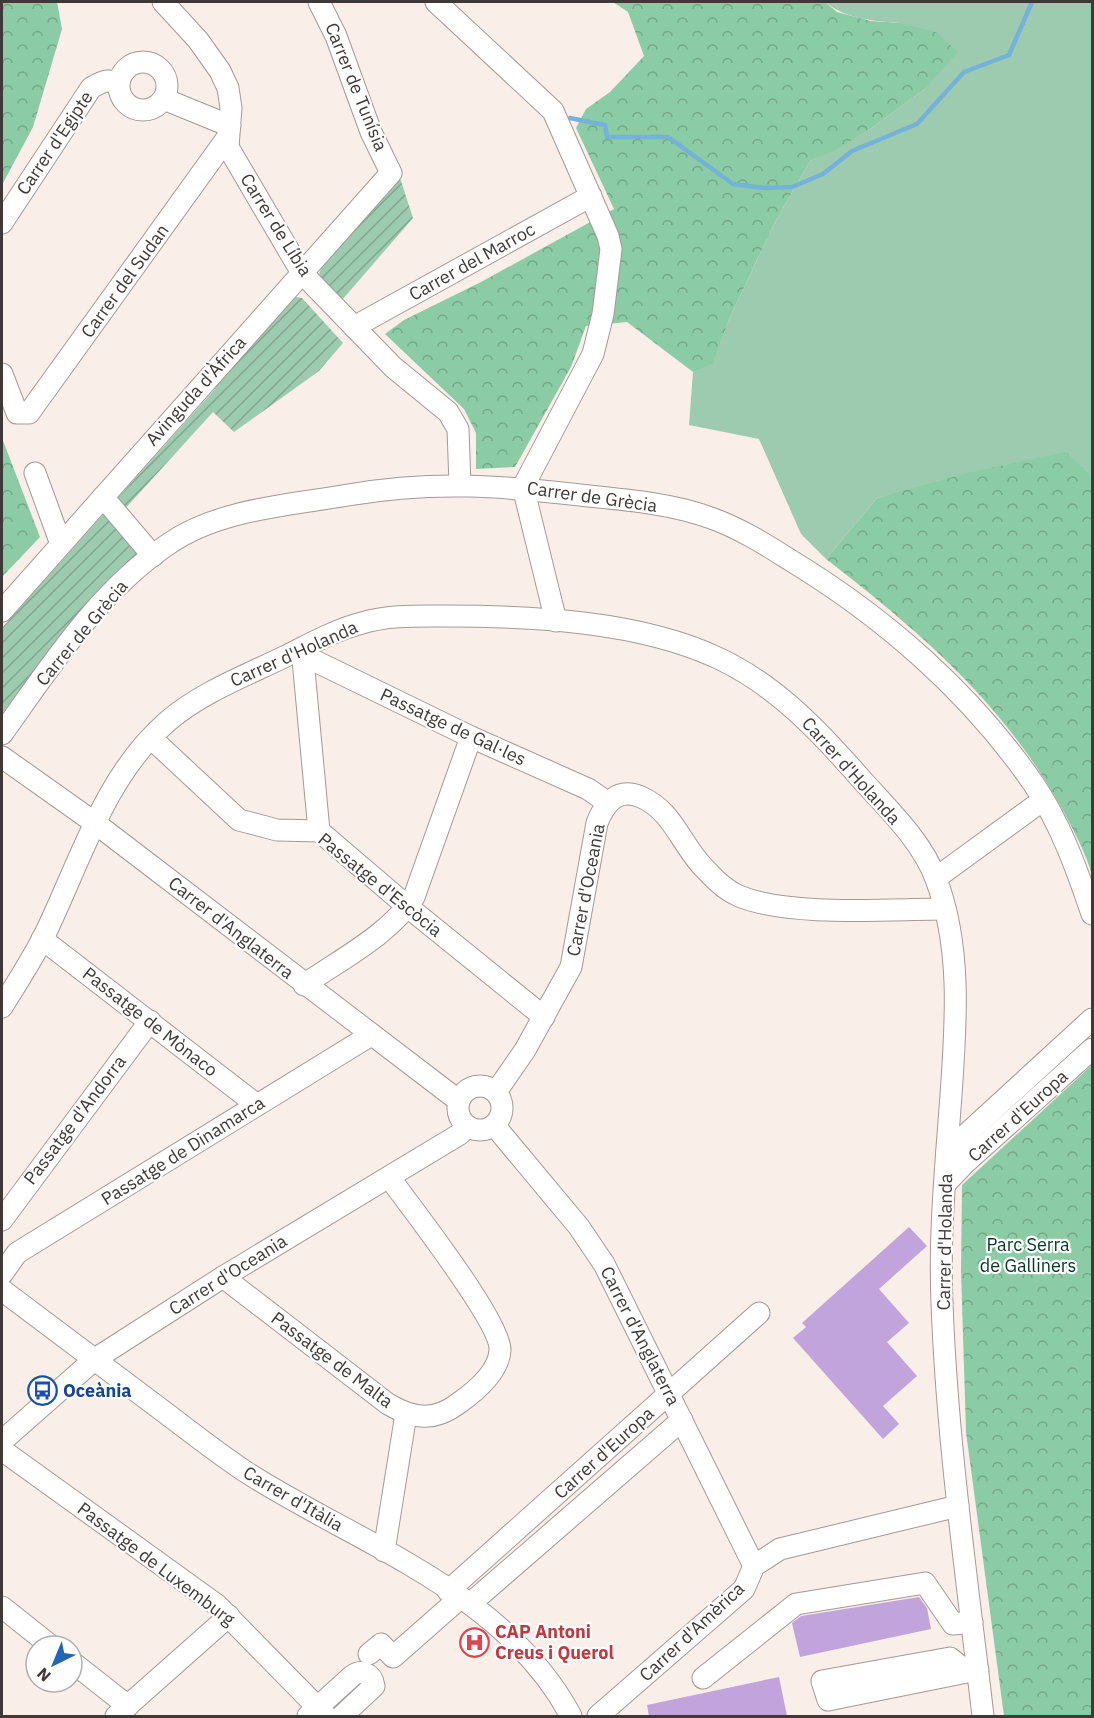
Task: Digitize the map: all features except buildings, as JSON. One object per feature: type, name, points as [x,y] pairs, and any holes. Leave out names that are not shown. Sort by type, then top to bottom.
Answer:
[{"type":"street","name":"Carrer de Líbia","points":[[163,2],[183,22],[220,71],[228,88],[228,147],[302,273],[393,367],[448,412],[458,429],[460,485]]},
{"type":"street","name":"Carrer de Tunísia","points":[[319,2],[336,36],[371,132],[391,173]]},
{"type":"street","points":[[436,2],[553,111],[591,196],[611,249],[599,336],[593,354],[523,487],[556,621]]},
{"type":"street","points":[[146,62],[162,71],[167,90],[164,99],[149,110],[139,111],[123,101],[118,84],[127,67],[146,62]]},
{"type":"street","name":"Carrer d'Egipte","points":[[2,223],[90,88],[103,81],[111,80],[118,84]]},
{"type":"street","points":[[164,99],[229,132]]},
{"type":"street","name":"Carrer del Sudan","points":[[2,374],[17,413],[29,413],[229,132]]},
{"type":"street","name":"Avinguda d'Àfrica","points":[[2,611],[391,173]]},
{"type":"street","name":"Carrer del Marroc","points":[[354,327],[591,196]]},
{"type":"street","points":[[35,473],[61,544]]},
{"type":"street","name":"Carrer de Grècia","points":[[2,734],[76,633],[122,583],[170,543],[195,530],[259,511],[398,487],[460,485],[523,487],[690,511],[738,530],[772,549],[837,590],[918,653],[1017,761],[1043,800],[1073,862],[1092,914]]},
{"type":"street","points":[[103,497],[153,556]]},
{"type":"street","name":"Carrer d'Holanda","points":[[2,1007],[42,939],[95,823],[134,759],[151,738],[187,706],[208,693],[302,649],[363,622],[403,616],[510,617],[556,621],[650,636],[718,658],[745,674],[799,714],[825,738],[912,837],[936,878],[950,930],[955,1010],[945,1184],[942,1301],[958,1506],[972,1622],[972,1671],[983,1716]]},
{"type":"street","points":[[302,649],[320,831]]},
{"type":"street","name":"Passatge de Gal·les","points":[[302,649],[313,660],[471,737],[588,789],[607,802]]},
{"type":"street","points":[[304,985],[395,921],[408,908],[414,897],[471,737]]},
{"type":"street","name":"Passatge d'Escòcia","points":[[151,738],[239,820],[270,829],[320,831],[408,908],[544,1017]]},
{"type":"street","name":"Carrer d'Anglaterra","points":[[2,757],[95,823],[304,985],[459,1101]]},
{"type":"street","name":"Carrer d'Oceania","points":[[496,1092],[572,968],[593,840],[602,810],[615,796],[626,794],[639,796],[649,801],[670,819],[702,867],[724,887],[750,900],[800,908],[945,909]]},
{"type":"street","points":[[936,878],[1043,800]]},
{"type":"street","name":"Passatge de Mònaco","points":[[42,939],[257,1105]]},
{"type":"street","name":"Carrer d'Europa","points":[[947,1152],[1092,1019]]},
{"type":"street","name":"Passatge d'Andorra","points":[[2,1220],[150,1021]]},
{"type":"street","name":"Passatge de Dinamarca","points":[[2,1274],[17,1253],[371,1035]]},
{"type":"street","name":"Carrer d'Europa","points":[[945,1184],[964,1164],[1092,1049]]},
{"type":"street","points":[[479,1085],[496,1092],[502,1105],[502,1113],[494,1125],[481,1130],[467,1126],[459,1115],[459,1101],[470,1088],[479,1085]]},
{"type":"street","name":"Carrer d'Anglaterra","points":[[494,1125],[592,1244],[754,1566]]},
{"type":"street","name":"Carrer d'Oceania","points":[[2,1441],[94,1359],[223,1277],[460,1134],[467,1126]]},
{"type":"street","name":"Passatge de Malta","points":[[223,1277],[388,1404],[406,1414],[430,1417],[458,1404],[487,1377],[500,1352],[495,1328],[389,1177]]},
{"type":"street","points":[[2,1228],[27,1247]]},
{"type":"street","name":"Carrer d'Itàlia","points":[[2,1290],[247,1473],[460,1597],[502,1628],[533,1659],[558,1691],[571,1716]]},
{"type":"street","name":"Carrer d'Europa","points":[[369,1654],[381,1644],[393,1657],[460,1597],[669,1394],[759,1313]]},
{"type":"street","points":[[384,1551],[406,1414]]},
{"type":"street","name":"Carrer d'Europa","points":[[460,1597],[682,1420]]},
{"type":"street","name":"Passatge de Luxemburg","points":[[2,1450],[229,1616],[317,1713]]},
{"type":"street","name":"Carrer d'Amèrica","points":[[598,1716],[744,1589],[754,1566],[780,1549],[958,1506]]},
{"type":"street","points":[[703,1678],[796,1604],[925,1583],[953,1624],[972,1622]]},
{"type":"street","points":[[2,1607],[36,1634]]},
{"type":"street","points":[[84,1674],[122,1711],[229,1616]]},
{"type":"street","points":[[950,1658],[972,1671],[828,1700],[822,1681],[950,1658]]},
{"type":"street","points":[[317,1713],[356,1673],[364,1672],[370,1676],[374,1686],[342,1716]]},
{"type":"green space","points":[[2,2],[57,2],[62,29],[33,127],[2,185]]},
{"type":"green space","points":[[613,2],[825,2],[837,12],[871,21],[900,23],[936,32],[958,52],[926,88],[872,128],[834,151],[810,161],[775,222],[730,317],[713,364],[693,372],[627,322],[586,326],[571,367],[515,467],[476,469],[476,433],[464,409],[385,334],[404,320],[481,282],[614,209],[576,128],[586,109],[610,92],[644,56],[628,12]]},
{"type":"green space","points":[[825,2],[1092,2],[1092,476],[1066,453],[877,498],[826,559],[801,534],[759,439],[689,425],[693,372],[713,363],[730,317],[775,222],[810,161],[872,128],[926,88],[900,23],[851,16]]},
{"type":"green space","points":[[400,178],[413,218],[342,300],[319,276],[321,267]]},
{"type":"green space","points":[[291,296],[302,298],[343,343],[319,371],[234,432],[213,412],[123,511],[139,553],[94,595],[2,714],[2,628],[215,389],[211,385]]},
{"type":"green space","points":[[2,438],[40,537],[2,577]]},
{"type":"green space","points":[[1066,452],[1092,476],[1092,875],[1082,848],[1060,805],[1012,733],[985,700],[894,613],[826,559],[877,498],[967,473]]},
{"type":"green space","name":"Parc Serra de Galliners","points":[[1092,1065],[1092,1716],[1004,1716],[966,1432],[961,1271],[962,1185]]},
{"type":"waterway","points":[[570,118],[605,125],[607,137],[668,137],[733,184],[764,188],[792,187],[823,174],[852,151],[917,124],[964,72],[1009,55],[1032,2]]},
{"type":"place","name":"Oceània","points":[[42,1391]]},
{"type":"place","name":"CAP Antoni Creus i Querol","points":[[474,1642]]}]
